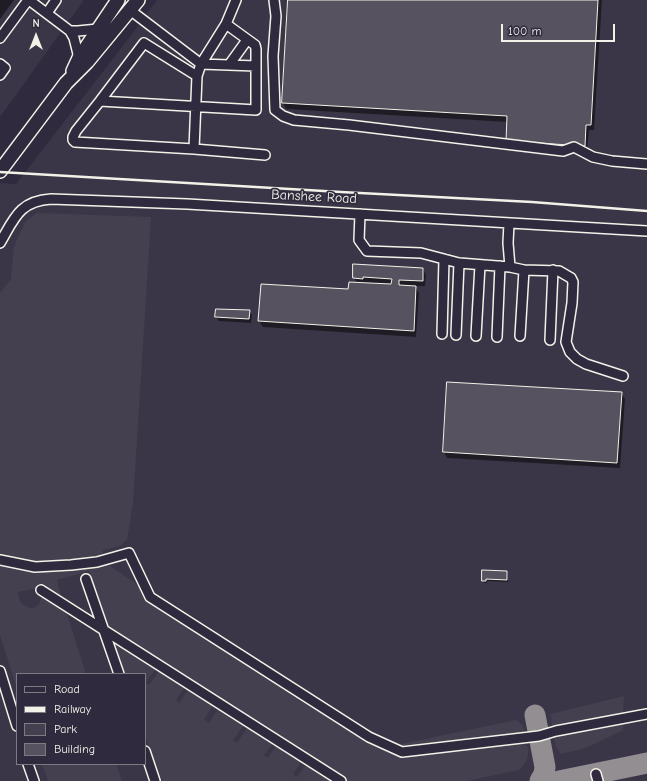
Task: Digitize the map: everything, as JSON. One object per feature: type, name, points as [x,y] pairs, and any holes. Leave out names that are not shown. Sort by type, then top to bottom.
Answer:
[{"type":"highway","points":[[66,83],[79,58],[118,0]]},
{"type":"highway","points":[[0,171],[66,83],[87,62],[134,5]]},
{"type":"street","points":[[0,38],[28,0],[70,31],[74,38],[79,58]]},
{"type":"street","points":[[47,13],[56,0]]},
{"type":"street","points":[[194,149],[197,76],[201,64],[226,24],[236,0]]},
{"type":"street","points":[[274,0],[276,16],[273,56],[275,110],[283,116],[294,120],[349,125],[563,151],[574,147],[594,157],[612,161],[647,164]]},
{"type":"street","points":[[134,5],[201,64],[256,66]]},
{"type":"street","points":[[100,101],[256,110],[255,45],[226,24]]},
{"type":"street","points":[[70,31],[78,32],[98,29]]},
{"type":"street","points":[[229,66],[247,40]]},
{"type":"street","points":[[197,76],[144,42],[76,131],[72,137],[73,140],[75,142],[265,155]]},
{"type":"street","points":[[0,64],[5,68],[0,75]]},
{"type":"street","name":"Banshee Road","points":[[0,243],[22,209],[27,205],[42,199],[180,203],[647,231]]},
{"type":"street","points":[[360,214],[359,240],[367,251],[421,254],[460,264],[500,266],[524,270],[553,270],[568,275],[572,282],[572,303],[566,342],[570,352],[577,359],[586,364],[623,376]]},
{"type":"street","points":[[509,223],[508,243],[510,267]]},
{"type":"street","points":[[442,334],[444,259]]},
{"type":"street","points":[[456,335],[460,264]]},
{"type":"street","points":[[476,336],[480,265]]},
{"type":"street","points":[[497,337],[500,266]]},
{"type":"street","points":[[520,336],[524,270]]},
{"type":"street","points":[[550,340],[553,270]]},
{"type":"street","points":[[0,560],[35,567],[97,562],[129,553],[150,597],[369,737],[402,752],[540,736],[556,731],[647,714]]},
{"type":"street","points":[[86,579],[119,673]]},
{"type":"street","points":[[41,590],[341,781]]},
{"type":"street","points":[[0,671],[16,723]]},
{"type":"street","points":[[146,754],[155,781]]},
{"type":"street","points":[[28,765],[34,781]]},
{"type":"shaded area","points":[[0,0],[84,0],[0,117]]},
{"type":"shaded area","points":[[157,0],[647,0],[647,781],[0,781],[0,183],[16,184]]},
{"type":"green space","points":[[37,213],[151,217],[133,503],[127,540],[120,546],[103,550],[103,553],[99,557],[44,564],[0,557],[0,293],[11,279],[14,247],[19,235],[26,221]]},
{"type":"green space","points":[[0,564],[103,564],[110,566],[135,583],[145,594],[162,608],[391,753],[402,755],[522,742],[528,747],[527,760],[519,770],[466,781],[346,781],[111,633],[89,571],[57,580],[61,597],[42,585],[38,588],[18,592],[20,601],[27,607],[34,608],[39,604],[42,596],[65,608],[86,673],[16,673],[16,686],[0,635]]},
{"type":"green space","points":[[112,639],[157,667],[146,682],[146,673],[124,673]]},
{"type":"green space","points":[[160,669],[186,685],[176,700],[179,703],[190,687],[215,703],[204,719],[209,723],[220,706],[246,722],[233,740],[237,743],[250,724],[275,740],[264,755],[268,758],[278,743],[303,759],[293,774],[297,777],[308,762],[333,778],[332,781],[162,781],[146,738],[146,682],[149,685]]},
{"type":"green space","points":[[624,696],[623,715],[552,730],[551,714]]},
{"type":"green space","points":[[516,720],[521,723],[525,736],[402,748],[395,746],[401,744]]},
{"type":"green space","points":[[623,723],[623,730],[599,742],[582,749],[561,754],[556,746],[553,735]]},
{"type":"green space","points":[[42,765],[116,765],[122,781],[48,781]]},
{"type":"building","points":[[288,0],[598,0],[591,125],[586,125],[585,146],[506,141],[507,116],[282,103]]},
{"type":"building","points":[[353,264],[423,268],[423,281],[399,280],[399,285],[416,286],[414,331],[258,321],[261,284],[348,289],[349,282],[391,284],[392,279],[363,277],[363,279],[353,278]]},
{"type":"building","points":[[216,309],[250,310],[249,319],[215,317]]},
{"type":"building","points":[[447,382],[622,392],[617,463],[443,452]]},
{"type":"building","points":[[482,570],[507,571],[507,580],[486,579],[486,581],[482,581]]},
{"type":"taxiway","points":[[535,715],[545,767],[544,774],[540,781]]},
{"type":"taxiway","points":[[559,781],[647,763]]},
{"type":"railway","points":[[0,172],[532,202],[647,211]]}]
